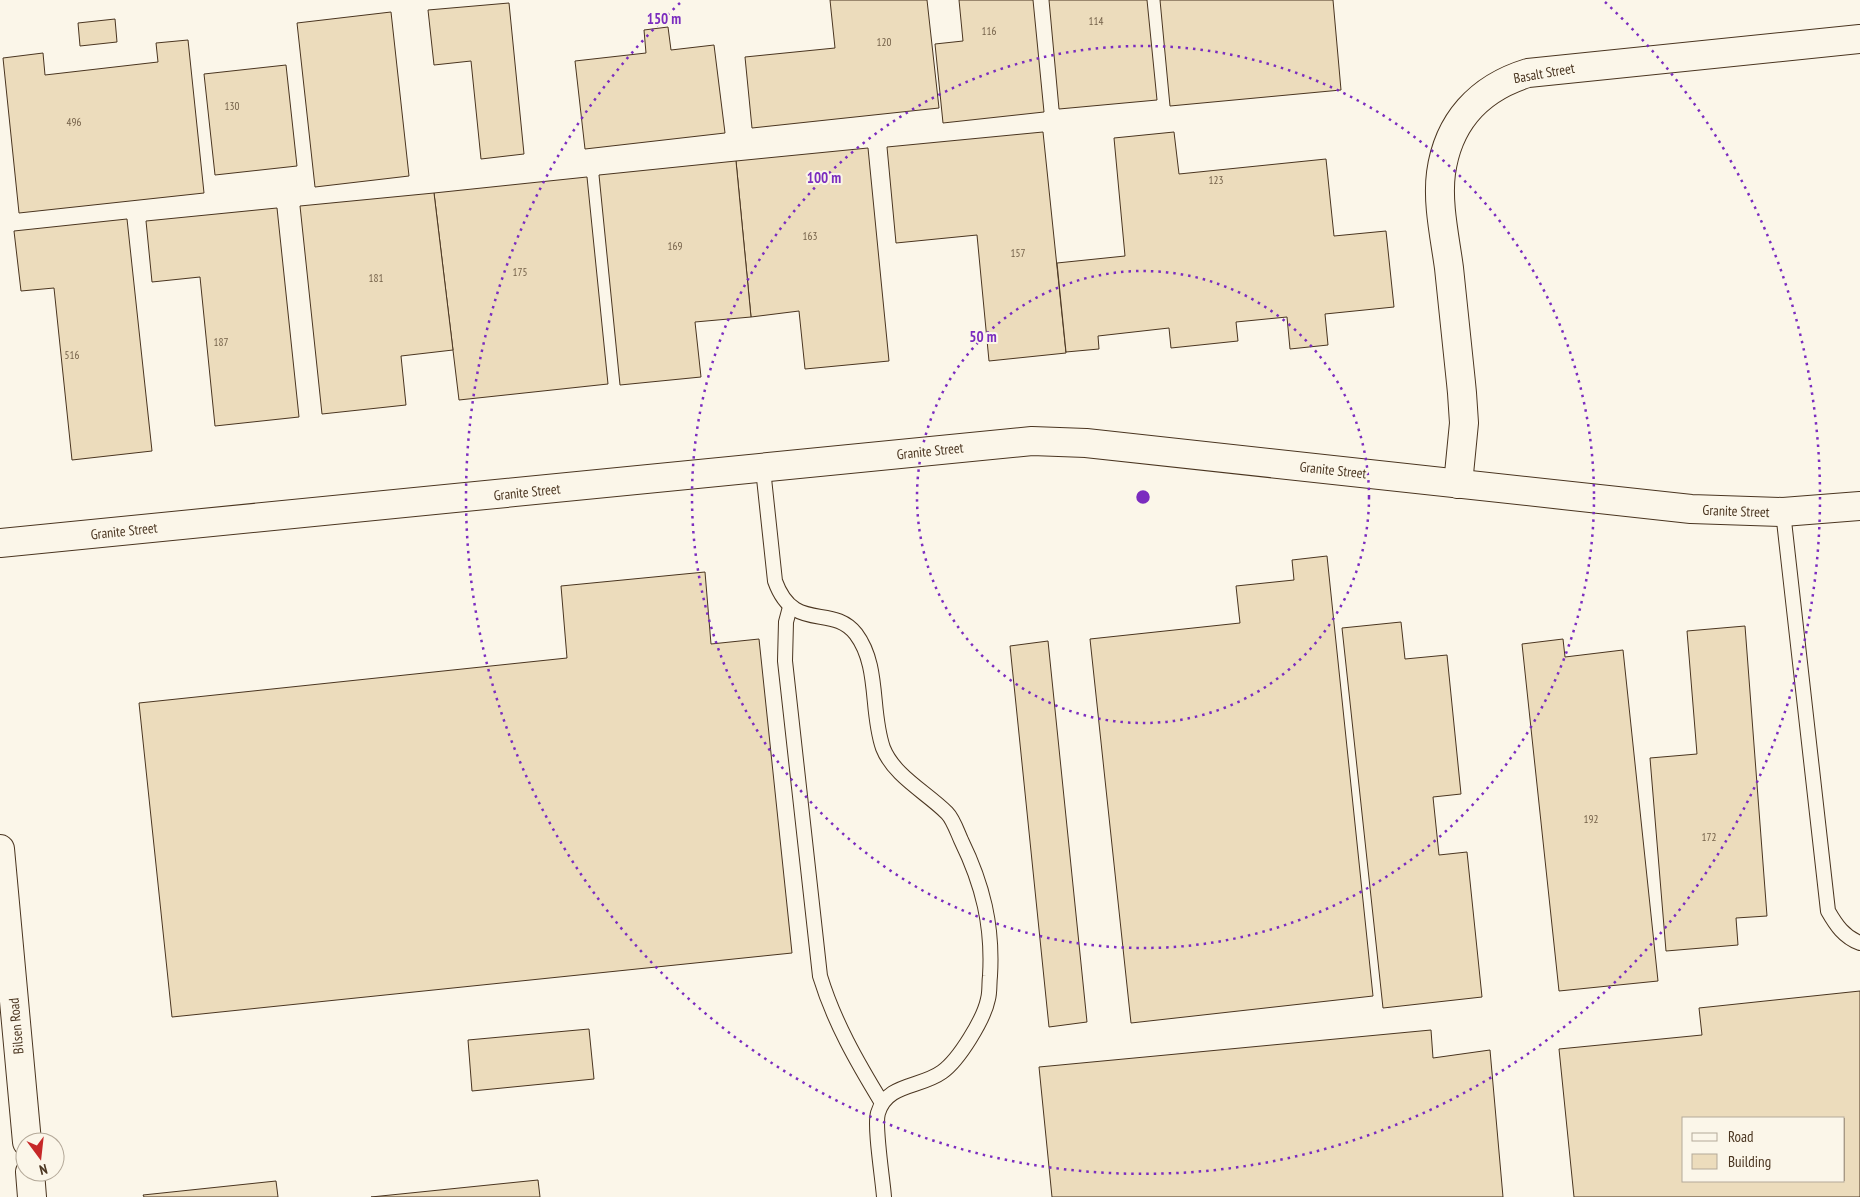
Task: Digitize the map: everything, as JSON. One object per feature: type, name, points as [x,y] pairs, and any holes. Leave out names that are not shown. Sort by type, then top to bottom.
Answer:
[{"type":"street","name":"Basalt Street","points":[[1458,484],[1464,424],[1442,206],[1441,174],[1448,146],[1457,124],[1474,103],[1490,88],[1507,79],[1528,73],[1860,39]]},
{"type":"street","name":"Granite Street","points":[[0,543],[1032,441],[1086,443],[1692,509],[1783,512],[1860,506]]},
{"type":"street","name":"Bilsen Road","points":[[0,850],[26,1132]]},
{"type":"street","points":[[31,1182],[32,1197]]},
{"type":"lane","points":[[763,469],[774,581],[780,595],[790,607],[805,616],[840,622],[854,632],[864,648],[870,664],[878,731],[884,750],[897,770],[948,814],[971,860],[986,904],[992,951],[988,999],[969,1041],[943,1072],[929,1080],[904,1086],[889,1095],[882,1103],[877,1116],[884,1197]]},
{"type":"lane","points":[[1783,512],[1828,911],[1837,927],[1852,940],[1860,943]]},
{"type":"lane","points":[[790,607],[786,622],[785,661],[820,976],[830,1009],[882,1103]]},
{"type":"building","points":[[830,0],[927,0],[939,108],[752,128],[745,57],[835,48]]},
{"type":"building","points":[[959,0],[1033,0],[1044,112],[943,123],[935,44],[963,41]]},
{"type":"building","points":[[1049,0],[1147,0],[1157,100],[1059,109]]},
{"type":"building","points":[[1160,0],[1333,0],[1341,90],[1170,106]]},
{"type":"building","points":[[509,3],[524,154],[481,159],[471,61],[434,65],[428,10]]},
{"type":"building","points":[[391,12],[409,176],[315,187],[297,23]]},
{"type":"building","points":[[115,19],[117,42],[80,46],[78,23]]},
{"type":"building","points":[[668,27],[671,50],[714,45],[725,133],[585,149],[575,61],[646,53],[644,30]]},
{"type":"building","points":[[188,40],[204,193],[19,213],[3,58],[43,53],[45,75],[158,62],[156,43]]},
{"type":"building","points":[[286,65],[297,166],[215,175],[204,74]]},
{"type":"building","points":[[1043,132],[1066,353],[989,361],[977,235],[896,243],[887,147]]},
{"type":"building","points":[[1174,132],[1179,174],[1326,159],[1334,236],[1386,231],[1394,307],[1325,314],[1328,345],[1290,349],[1287,317],[1236,322],[1238,341],[1171,348],[1169,328],[1098,336],[1099,349],[1066,352],[1057,263],[1125,256],[1114,138]]},
{"type":"building","points":[[868,148],[889,361],[805,369],[799,311],[751,317],[736,161]]},
{"type":"building","points":[[736,161],[751,317],[695,322],[701,377],[620,385],[599,175]]},
{"type":"building","points":[[587,177],[608,384],[459,400],[434,193]]},
{"type":"building","points":[[434,193],[453,350],[401,356],[406,405],[322,414],[300,206]]},
{"type":"building","points":[[277,208],[299,417],[215,426],[200,277],[152,282],[146,221]]},
{"type":"building","points":[[127,219],[152,451],[72,460],[54,288],[21,291],[14,231]]},
{"type":"building","points":[[1327,556],[1373,996],[1131,1023],[1090,639],[1240,623],[1236,586],[1294,580],[1292,560]]},
{"type":"building","points":[[705,572],[711,644],[759,639],[792,953],[172,1017],[139,703],[567,658],[561,586]]},
{"type":"building","points":[[1401,622],[1405,659],[1447,655],[1461,794],[1433,797],[1439,855],[1467,852],[1482,997],[1383,1008],[1342,628]]},
{"type":"building","points":[[1745,626],[1767,916],[1736,918],[1738,945],[1666,951],[1650,758],[1697,754],[1687,631]]},
{"type":"building","points":[[1563,639],[1565,657],[1623,650],[1658,981],[1559,991],[1522,644]]},
{"type":"building","points":[[1048,641],[1087,1022],[1049,1027],[1010,646]]},
{"type":"building","points":[[1860,991],[1860,1197],[1574,1197],[1559,1049],[1702,1035],[1699,1008]]},
{"type":"building","points":[[589,1029],[594,1079],[472,1091],[468,1040]]},
{"type":"building","points":[[1431,1030],[1433,1058],[1490,1050],[1503,1197],[1052,1197],[1039,1067]]},
{"type":"building","points":[[538,1180],[540,1197],[371,1197]]},
{"type":"building","points":[[276,1181],[278,1197],[144,1197],[143,1195]]}]
